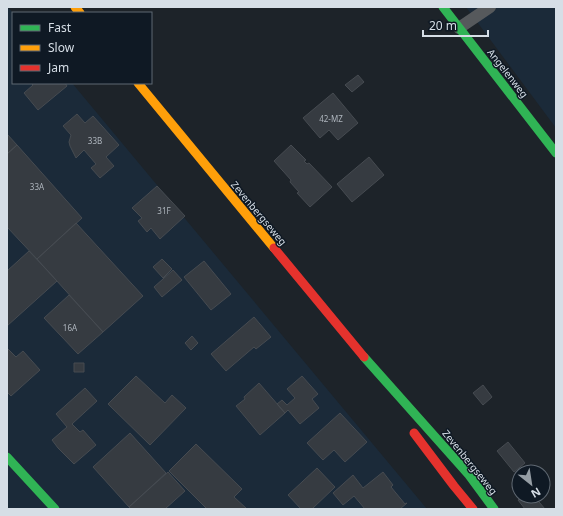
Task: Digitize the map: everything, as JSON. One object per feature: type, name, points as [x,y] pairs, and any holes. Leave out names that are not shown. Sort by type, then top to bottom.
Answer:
[{"type":"street","name":"Angelenweg","points":[[443,7],[556,153]]},
{"type":"street","name":"Zevenbergseweg","points":[[139,84],[364,357],[469,475],[494,509]]},
{"type":"street","name":"Zevenbergseweg","points":[[364,357],[394,404]]},
{"type":"street","points":[[407,423],[473,509]]},
{"type":"street","points":[[7,457],[55,509]]},
{"type":"lane","points":[[459,28],[490,7]]},
{"type":"shaded area","points":[[8,7],[12,12],[12,84],[73,84],[427,509],[7,509]]},
{"type":"shaded area","points":[[466,7],[556,7],[556,128]]},
{"type":"building","points":[[358,75],[364,82],[352,92],[345,85]]},
{"type":"building","points":[[32,84],[66,84],[67,86],[38,110],[24,93],[33,85]]},
{"type":"building","points":[[333,93],[358,123],[338,140],[329,130],[320,138],[303,118]]},
{"type":"building","points":[[77,114],[85,123],[93,116],[119,145],[106,157],[114,166],[100,178],[91,168],[96,164],[84,150],[76,158],[70,146],[69,142],[71,135],[63,126]]},
{"type":"building","points":[[7,134],[17,145],[7,154]]},
{"type":"building","points":[[17,145],[82,218],[37,259],[7,227],[7,154]]},
{"type":"building","points":[[291,145],[306,160],[304,161],[307,164],[309,163],[332,187],[310,207],[297,193],[299,192],[290,182],[291,180],[274,161]]},
{"type":"building","points":[[369,157],[384,175],[352,202],[337,184]]},
{"type":"building","points":[[157,186],[185,216],[160,239],[151,228],[147,232],[138,221],[142,218],[132,208]]},
{"type":"building","points":[[76,223],[143,296],[103,332],[37,259]]},
{"type":"building","points":[[29,251],[57,281],[7,326],[7,271]]},
{"type":"building","points":[[162,259],[172,269],[163,278],[153,267]]},
{"type":"building","points":[[204,261],[231,294],[211,310],[184,277]]},
{"type":"building","points":[[173,270],[182,280],[162,297],[154,287]]},
{"type":"building","points":[[69,295],[103,332],[78,354],[44,318]]},
{"type":"building","points":[[254,317],[271,337],[256,349],[254,347],[226,371],[211,354]]},
{"type":"building","points":[[192,336],[198,343],[191,350],[185,343]]},
{"type":"building","points":[[7,348],[16,357],[23,351],[40,370],[11,396],[7,392]]},
{"type":"building","points":[[74,363],[84,363],[84,372],[74,372]]},
{"type":"building","points":[[136,376],[165,403],[172,395],[186,408],[150,445],[108,404]]},
{"type":"building","points":[[302,376],[318,394],[312,399],[319,408],[300,424],[288,410],[285,413],[277,404],[282,400],[287,405],[295,398],[287,389]]},
{"type":"building","points":[[259,383],[285,413],[260,435],[236,406],[245,399],[244,397]]},
{"type":"building","points":[[483,385],[492,397],[483,405],[473,393]]},
{"type":"building","points":[[85,388],[97,401],[72,424],[80,432],[83,430],[96,445],[74,464],[52,440],[67,427],[56,414]]},
{"type":"building","points":[[340,413],[367,442],[345,462],[334,450],[323,460],[307,443]]},
{"type":"building","points":[[130,433],[166,473],[129,507],[93,467]]},
{"type":"building","points":[[508,442],[525,463],[511,464],[511,468],[497,451]]},
{"type":"building","points":[[196,444],[242,489],[234,497],[247,509],[207,509],[169,471]]},
{"type":"building","points":[[317,468],[335,487],[312,509],[301,509],[288,495]]},
{"type":"building","points":[[168,472],[185,491],[165,509],[131,509],[129,507]]},
{"type":"building","points":[[383,472],[393,485],[391,487],[405,504],[407,503],[400,509],[365,509],[354,496],[343,505],[333,493],[353,475],[363,488]]},
{"type":"building","points":[[521,504],[541,504],[545,509],[525,509]]},
{"type":"traffic: fast","points":[[443,7],[556,153]]},
{"type":"traffic: fast","points":[[364,357],[469,475],[494,509]]},
{"type":"traffic: fast","points":[[7,457],[55,509]]},
{"type":"traffic: slow","points":[[75,7],[79,12]]},
{"type":"traffic: slow","points":[[139,84],[274,248]]},
{"type":"traffic: jam","points":[[274,248],[364,357]]},
{"type":"traffic: jam","points":[[414,433],[473,509]]}]
